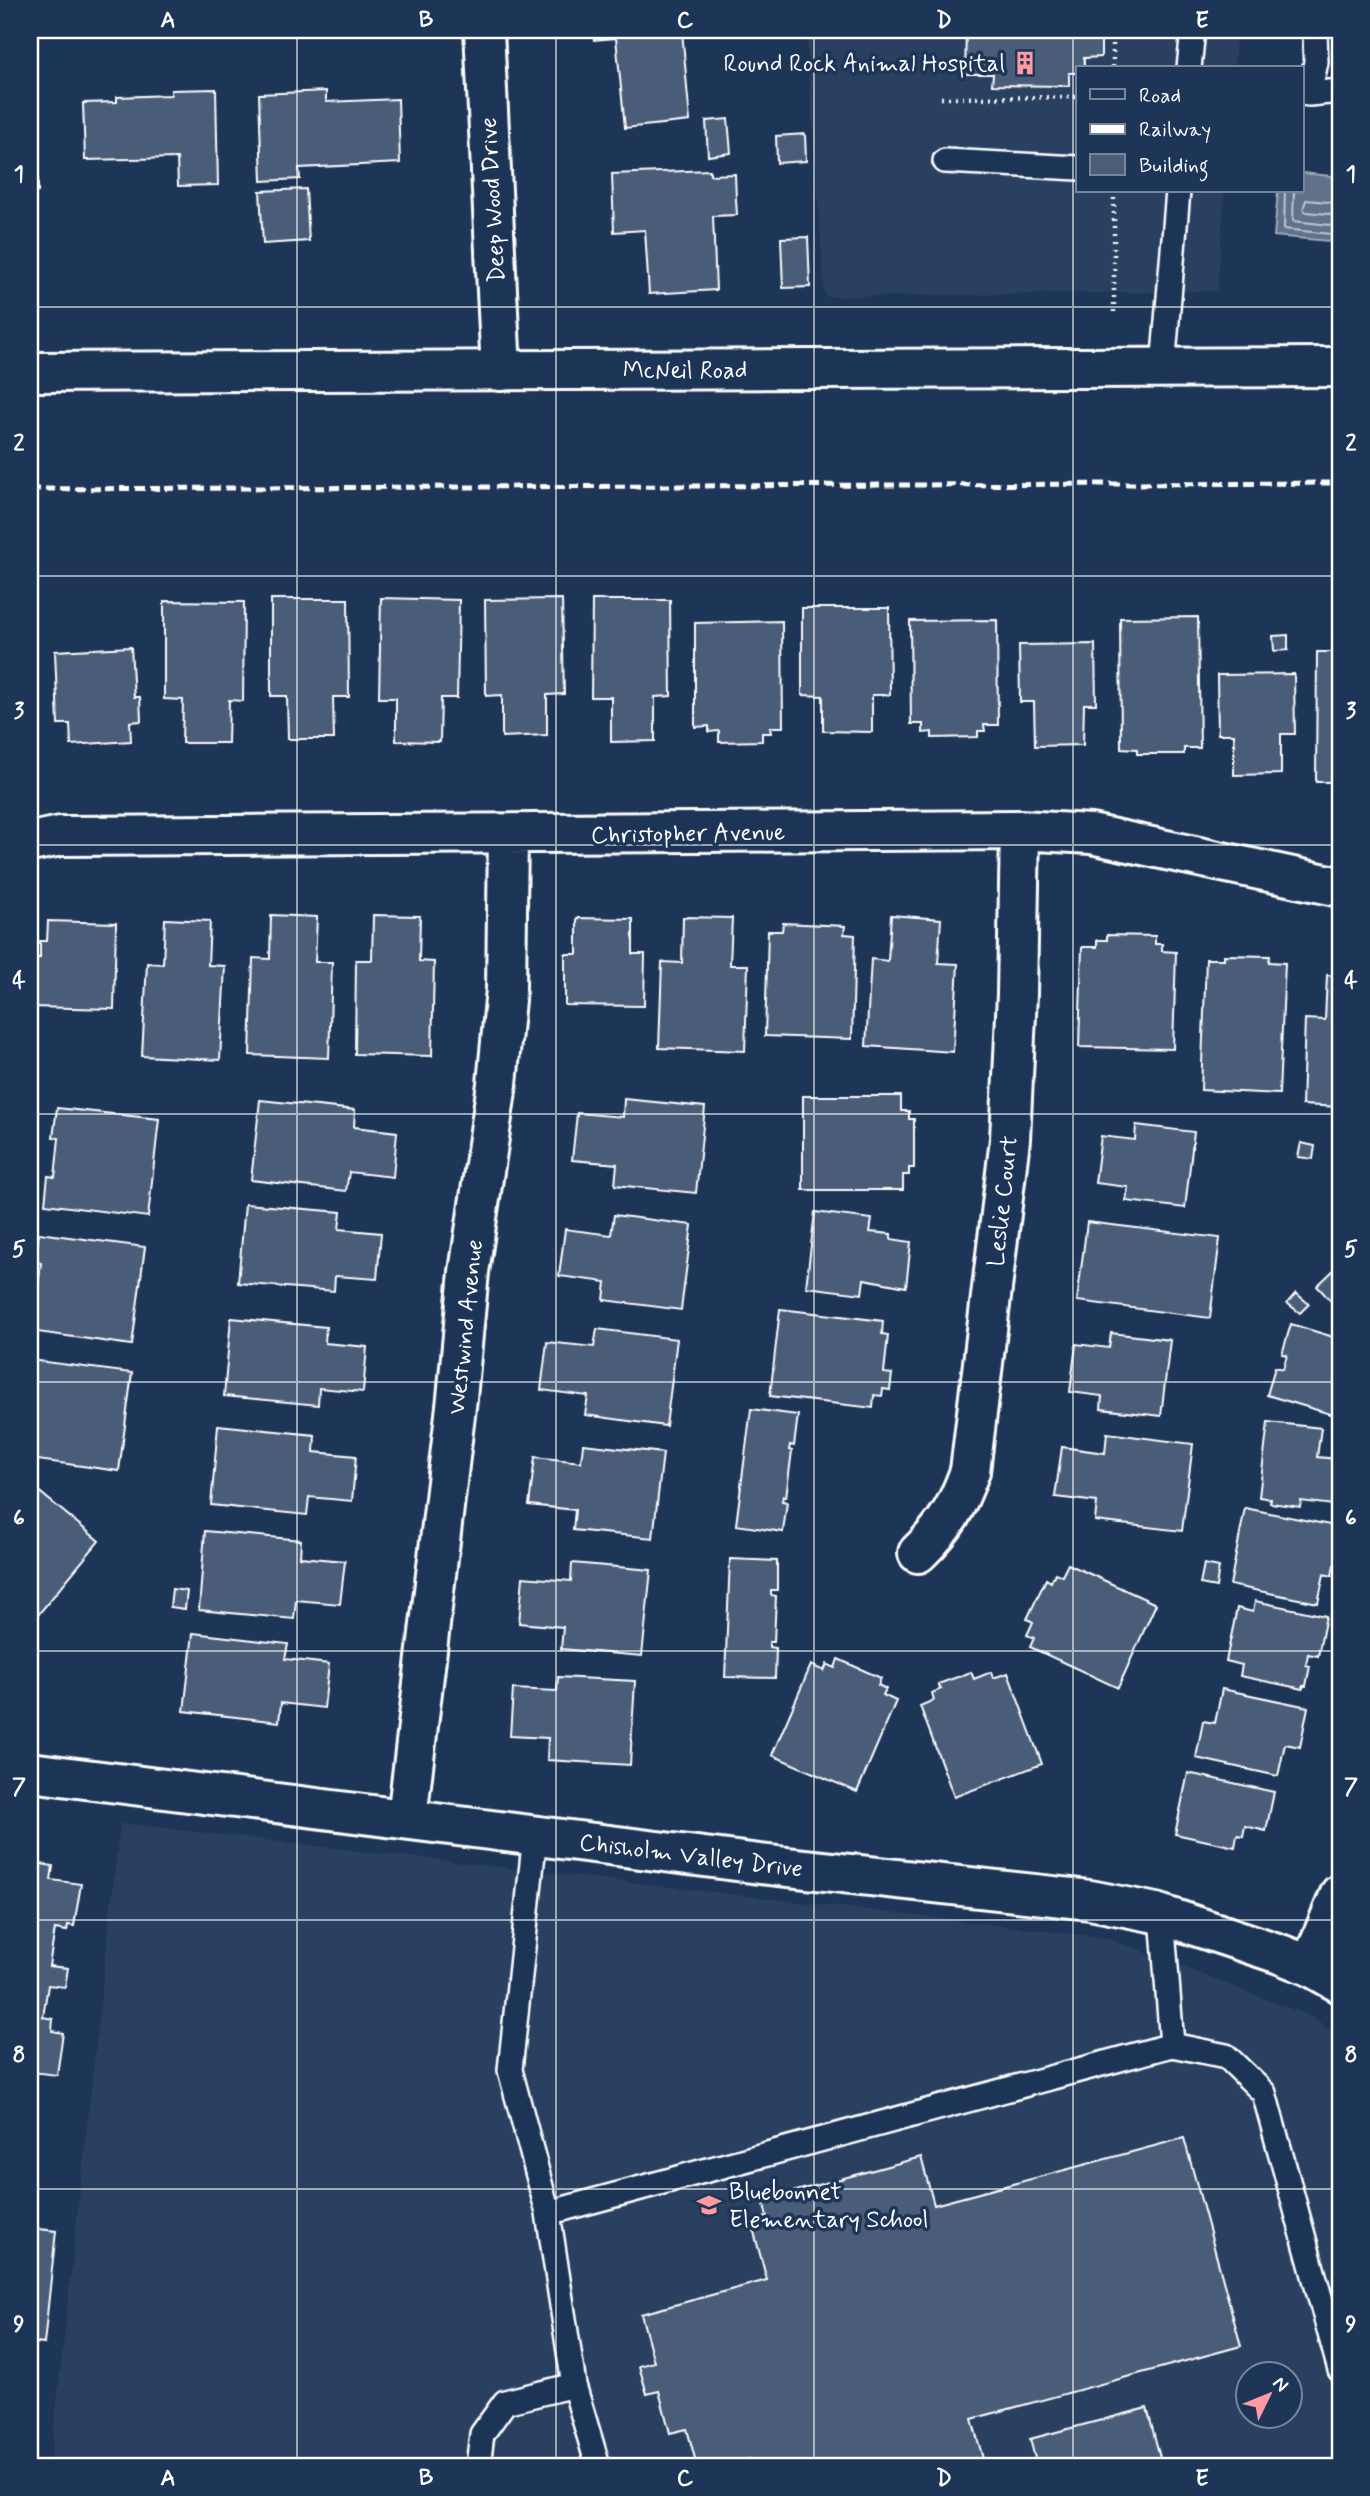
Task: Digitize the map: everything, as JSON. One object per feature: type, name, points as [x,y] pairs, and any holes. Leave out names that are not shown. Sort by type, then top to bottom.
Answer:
[{"type":"street","name":"Deep Wood Drive","points":[[484,30],[501,371]]},
{"type":"street","name":"McNeil Road","points":[[30,372],[1340,367]]},
{"type":"street","name":"Christopher Avenue","points":[[30,842],[61,836],[1020,830],[1091,834],[1340,887]]},
{"type":"street","name":"Leslie Court","points":[[918,1553],[937,1535],[958,1505],[970,1471],[1010,1139],[1017,995],[1020,830]]},
{"type":"street","name":"Westwind Avenue","points":[[407,1818],[457,1398],[469,1272],[499,1070],[506,989],[508,835]]},
{"type":"street","name":"Chisholm Valley Drive","points":[[30,1772],[760,1864],[1090,1900],[1162,1915],[1280,1954],[1325,1974]]},
{"type":"street","points":[[1325,1974],[1340,1894]]},
{"type":"lane","points":[[1189,66],[1193,30]]},
{"type":"lane","points":[[1315,30],[1317,62],[1306,94],[1340,91]]},
{"type":"lane","points":[[944,161],[1076,168]]},
{"type":"lane","points":[[1163,368],[1178,192]]},
{"type":"lane","points":[[536,1835],[509,2070],[548,2213],[574,2385],[598,2466]]},
{"type":"lane","points":[[1162,1915],[1172,2045]]},
{"type":"lane","points":[[548,2213],[1172,2045],[1226,2056],[1264,2093],[1340,2370]]},
{"type":"lane","points":[[478,2466],[482,2434],[505,2402],[574,2385]]},
{"type":"path","points":[[1113,30],[1113,66]]},
{"type":"path","points":[[942,98],[1076,97]]},
{"type":"path","points":[[1114,192],[1114,316]]},
{"type":"shaded area","points":[[806,30],[1237,30],[1234,66],[1076,66],[1076,192],[1225,192],[1217,291],[825,297]]},
{"type":"shaded area","name":"Bluebonnet Elementary School","points":[[120,1823],[1108,1938],[1310,2016],[1340,2037],[1340,2466],[50,2466]]},
{"type":"water","points":[[1304,173],[1340,177],[1340,242],[1274,236],[1278,192],[1304,192]]},
{"type":"building","points":[[593,30],[682,30],[690,121],[625,128],[616,38],[594,40]]},
{"type":"building","name":"Round Rock Animal Hospital","points":[[966,30],[1101,30],[1101,57],[1084,58],[1084,66],[1076,66],[1076,73],[1069,73],[1069,86],[992,85],[993,74],[965,74]]},
{"type":"building","points":[[216,89],[218,185],[178,186],[177,158],[85,160],[83,103],[117,102],[117,97],[171,95],[171,90]]},
{"type":"building","points":[[326,91],[326,102],[398,99],[400,163],[299,168],[300,179],[262,181],[259,94]]},
{"type":"building","points":[[30,108],[38,108],[38,192],[30,192]]},
{"type":"building","points":[[728,119],[731,153],[708,156],[706,121]]},
{"type":"building","points":[[805,134],[806,161],[777,163],[776,136]]},
{"type":"building","points":[[710,170],[710,175],[735,174],[737,215],[713,216],[716,290],[649,294],[645,230],[614,232],[612,174]]},
{"type":"building","points":[[306,189],[309,241],[263,244],[260,191]]},
{"type":"building","points":[[808,237],[810,287],[783,288],[781,238]]},
{"type":"building","points":[[381,598],[459,600],[457,698],[441,698],[440,742],[396,741],[396,698],[379,698]]},
{"type":"building","points":[[271,599],[348,599],[349,697],[333,697],[334,739],[288,739],[287,696],[271,696]]},
{"type":"building","points":[[562,599],[564,694],[547,695],[547,735],[502,737],[502,695],[486,696],[485,600]]},
{"type":"building","points":[[592,600],[670,600],[671,696],[655,697],[655,741],[611,742],[611,697],[591,697]]},
{"type":"building","points":[[164,601],[244,602],[243,701],[229,700],[228,743],[182,743],[183,700],[164,699]]},
{"type":"building","points":[[802,608],[889,608],[890,695],[872,695],[872,732],[823,731],[823,696],[802,695]]},
{"type":"building","points":[[1198,617],[1200,748],[1184,748],[1184,754],[1137,754],[1137,749],[1121,748],[1120,618]]},
{"type":"building","points":[[997,620],[998,725],[984,725],[985,731],[978,731],[978,737],[932,738],[932,732],[923,733],[923,724],[911,724],[910,621]]},
{"type":"building","points":[[782,621],[783,727],[770,727],[771,733],[762,733],[762,741],[719,742],[719,731],[709,732],[709,726],[695,727],[695,623]]},
{"type":"building","points":[[1288,635],[1288,650],[1274,651],[1273,636]]},
{"type":"building","points":[[1095,644],[1096,704],[1084,704],[1083,745],[1035,746],[1034,702],[1020,702],[1019,645]]},
{"type":"building","points":[[131,647],[134,697],[140,697],[141,721],[130,722],[131,741],[71,745],[70,724],[58,724],[55,651]]},
{"type":"building","points":[[1317,652],[1340,652],[1340,787],[1336,787],[1336,782],[1316,782]]},
{"type":"building","points":[[1294,674],[1295,734],[1281,734],[1281,774],[1234,775],[1234,734],[1218,734],[1217,675]]},
{"type":"building","points":[[271,915],[317,917],[315,962],[332,962],[329,1058],[250,1055],[253,958],[270,959]]},
{"type":"building","points":[[373,915],[420,916],[419,961],[434,962],[432,1056],[355,1054],[356,960],[372,960]]},
{"type":"building","points":[[891,915],[941,919],[938,963],[958,964],[953,1052],[866,1046],[871,959],[888,961]]},
{"type":"building","points":[[683,917],[732,918],[730,965],[748,965],[745,1051],[659,1048],[662,962],[682,963]]},
{"type":"building","points":[[577,918],[633,919],[633,954],[645,954],[644,1006],[565,1005],[565,954],[577,954]]},
{"type":"building","points":[[165,919],[210,921],[208,965],[225,966],[220,1060],[142,1056],[147,963],[163,964]]},
{"type":"building","points":[[48,921],[116,923],[114,1009],[31,1007],[32,957],[40,958],[40,941],[47,941]]},
{"type":"building","points":[[783,923],[845,926],[844,934],[855,935],[852,1039],[765,1036],[768,931],[782,931]]},
{"type":"building","points":[[1107,935],[1155,936],[1155,944],[1162,944],[1162,951],[1176,952],[1173,1049],[1079,1047],[1082,947],[1097,947],[1097,940],[1107,940]]},
{"type":"building","points":[[1224,955],[1270,956],[1269,962],[1285,963],[1279,1094],[1201,1090],[1206,959],[1224,959]]},
{"type":"building","points":[[1327,975],[1340,976],[1340,1107],[1302,1105],[1305,1019],[1325,1020]]},
{"type":"building","points":[[803,1096],[901,1096],[901,1111],[909,1111],[909,1119],[914,1119],[914,1168],[909,1168],[909,1175],[903,1175],[903,1190],[803,1190]]},
{"type":"building","points":[[624,1099],[705,1107],[696,1193],[615,1185],[617,1164],[572,1160],[577,1113],[623,1117]]},
{"type":"building","points":[[260,1100],[355,1110],[354,1127],[397,1132],[393,1177],[349,1172],[346,1191],[251,1180]]},
{"type":"building","points":[[57,1108],[159,1119],[148,1217],[45,1204],[48,1176],[55,1177],[59,1138],[53,1137]]},
{"type":"building","points":[[1136,1125],[1194,1132],[1185,1208],[1126,1201],[1128,1187],[1095,1183],[1101,1136],[1135,1140]]},
{"type":"building","points":[[1301,1143],[1315,1146],[1313,1159],[1298,1157]]},
{"type":"building","points":[[245,1204],[341,1212],[339,1229],[381,1233],[377,1279],[335,1276],[334,1291],[238,1283]]},
{"type":"building","points":[[815,1212],[872,1219],[870,1232],[891,1234],[891,1239],[911,1242],[906,1287],[864,1279],[862,1294],[806,1287]]},
{"type":"building","points":[[614,1215],[692,1225],[681,1310],[604,1300],[606,1282],[559,1276],[565,1229],[611,1235]]},
{"type":"building","points":[[1087,1222],[1220,1238],[1210,1318],[1077,1301]]},
{"type":"building","points":[[39,1233],[145,1247],[132,1345],[30,1331],[31,1301],[36,1301],[41,1263],[35,1262]]},
{"type":"building","points":[[1340,1264],[1340,1311],[1317,1286]]},
{"type":"building","points":[[1296,1293],[1309,1304],[1300,1313],[1287,1303]]},
{"type":"building","points":[[780,1309],[883,1321],[882,1334],[888,1335],[884,1373],[892,1374],[890,1390],[883,1389],[882,1396],[874,1395],[873,1408],[770,1396]]},
{"type":"building","points":[[231,1318],[326,1327],[325,1343],[367,1347],[363,1392],[319,1388],[318,1405],[224,1396]]},
{"type":"building","points":[[1291,1324],[1340,1339],[1340,1404],[1337,1416],[1267,1395],[1275,1367],[1283,1369],[1287,1355],[1282,1354]]},
{"type":"building","points":[[597,1329],[677,1339],[666,1426],[585,1415],[588,1396],[541,1390],[547,1342],[594,1347]]},
{"type":"building","points":[[1111,1333],[1170,1340],[1161,1416],[1101,1409],[1102,1396],[1070,1392],[1076,1344],[1109,1348]]},
{"type":"building","points":[[30,1360],[132,1373],[119,1471],[30,1459]]},
{"type":"building","points":[[751,1409],[798,1415],[794,1446],[790,1445],[789,1450],[792,1451],[786,1497],[783,1496],[782,1501],[787,1502],[783,1532],[736,1525]]},
{"type":"building","points":[[1268,1422],[1321,1428],[1317,1457],[1338,1459],[1333,1505],[1301,1501],[1300,1507],[1270,1503],[1271,1499],[1259,1497]]},
{"type":"building","points":[[218,1425],[315,1435],[314,1452],[356,1456],[352,1501],[309,1497],[307,1515],[211,1505]]},
{"type":"building","points":[[1107,1433],[1193,1444],[1182,1531],[1095,1521],[1097,1502],[1055,1497],[1062,1447],[1105,1453]]},
{"type":"building","points":[[583,1444],[663,1453],[653,1538],[573,1530],[575,1510],[529,1505],[535,1457],[581,1462]]},
{"type":"building","points":[[30,1484],[99,1541],[38,1615],[30,1609]]},
{"type":"building","points":[[1245,1508],[1340,1527],[1340,1566],[1334,1565],[1332,1576],[1324,1574],[1318,1603],[1230,1585]]},
{"type":"building","points":[[205,1531],[301,1540],[300,1557],[345,1561],[340,1604],[296,1600],[294,1619],[199,1610]]},
{"type":"building","points":[[730,1559],[777,1561],[777,1590],[771,1590],[771,1595],[776,1596],[774,1642],[769,1642],[769,1647],[776,1648],[775,1678],[725,1677]]},
{"type":"building","points":[[572,1563],[651,1570],[642,1656],[561,1649],[563,1627],[519,1623],[523,1577],[571,1581]]},
{"type":"building","points":[[1068,1564],[1156,1604],[1118,1688],[1030,1647],[1034,1638],[1027,1635],[1033,1622],[1027,1619],[1046,1579],[1051,1582],[1055,1573],[1062,1576]]},
{"type":"building","points":[[1204,1564],[1219,1567],[1216,1587],[1200,1584]]},
{"type":"building","points":[[172,1589],[187,1591],[185,1609],[170,1607]]},
{"type":"building","points":[[1255,1601],[1326,1616],[1318,1656],[1308,1654],[1306,1665],[1310,1666],[1303,1689],[1240,1676],[1242,1665],[1226,1661],[1237,1608],[1253,1612]]},
{"type":"building","points":[[193,1633],[288,1644],[285,1659],[329,1664],[324,1708],[281,1703],[279,1722],[184,1711]]},
{"type":"building","points":[[838,1659],[881,1678],[878,1685],[886,1689],[883,1695],[896,1701],[857,1792],[772,1755],[811,1665],[824,1671],[827,1664],[835,1668]]},
{"type":"building","points":[[971,1672],[974,1679],[991,1672],[993,1678],[1008,1673],[1042,1764],[954,1797],[920,1706],[934,1700],[932,1693],[941,1689],[938,1684]]},
{"type":"building","points":[[558,1677],[635,1681],[630,1765],[547,1760],[548,1738],[510,1736],[513,1689],[557,1691]]},
{"type":"building","points":[[1222,1689],[1308,1707],[1300,1747],[1285,1744],[1278,1776],[1196,1758],[1203,1721],[1215,1723]]},
{"type":"building","points":[[1188,1773],[1274,1792],[1266,1831],[1245,1826],[1243,1836],[1237,1835],[1235,1847],[1175,1834]]},
{"type":"building","points":[[30,1862],[53,1866],[51,1880],[81,1884],[74,1926],[68,1925],[67,1931],[55,1929],[49,1966],[68,1968],[65,1987],[48,1985],[43,2017],[53,2019],[52,2031],[63,2033],[57,2075],[32,2072],[30,2084]]},
{"type":"building","name":"Bluebonnet Elementary School","points":[[1184,2138],[1241,2346],[972,2419],[985,2466],[751,2466],[749,2459],[722,2466],[697,2466],[687,2429],[670,2433],[659,2391],[647,2394],[639,2366],[654,2362],[641,2314],[767,2280],[751,2221],[767,2217],[763,2200],[921,2157],[934,2205]]},
{"type":"building","points":[[30,2228],[56,2231],[44,2344],[30,2342]]},
{"type":"building","points":[[1147,2408],[1161,2461],[1141,2466],[1037,2466],[1030,2439]]},
{"type":"railway","points":[[30,489],[1340,483]]},
{"type":"place","name":"Round Rock Animal Hospital","points":[[1025,63]]},
{"type":"place","name":"Bluebonnet Elementary School","points":[[709,2205]]}]
